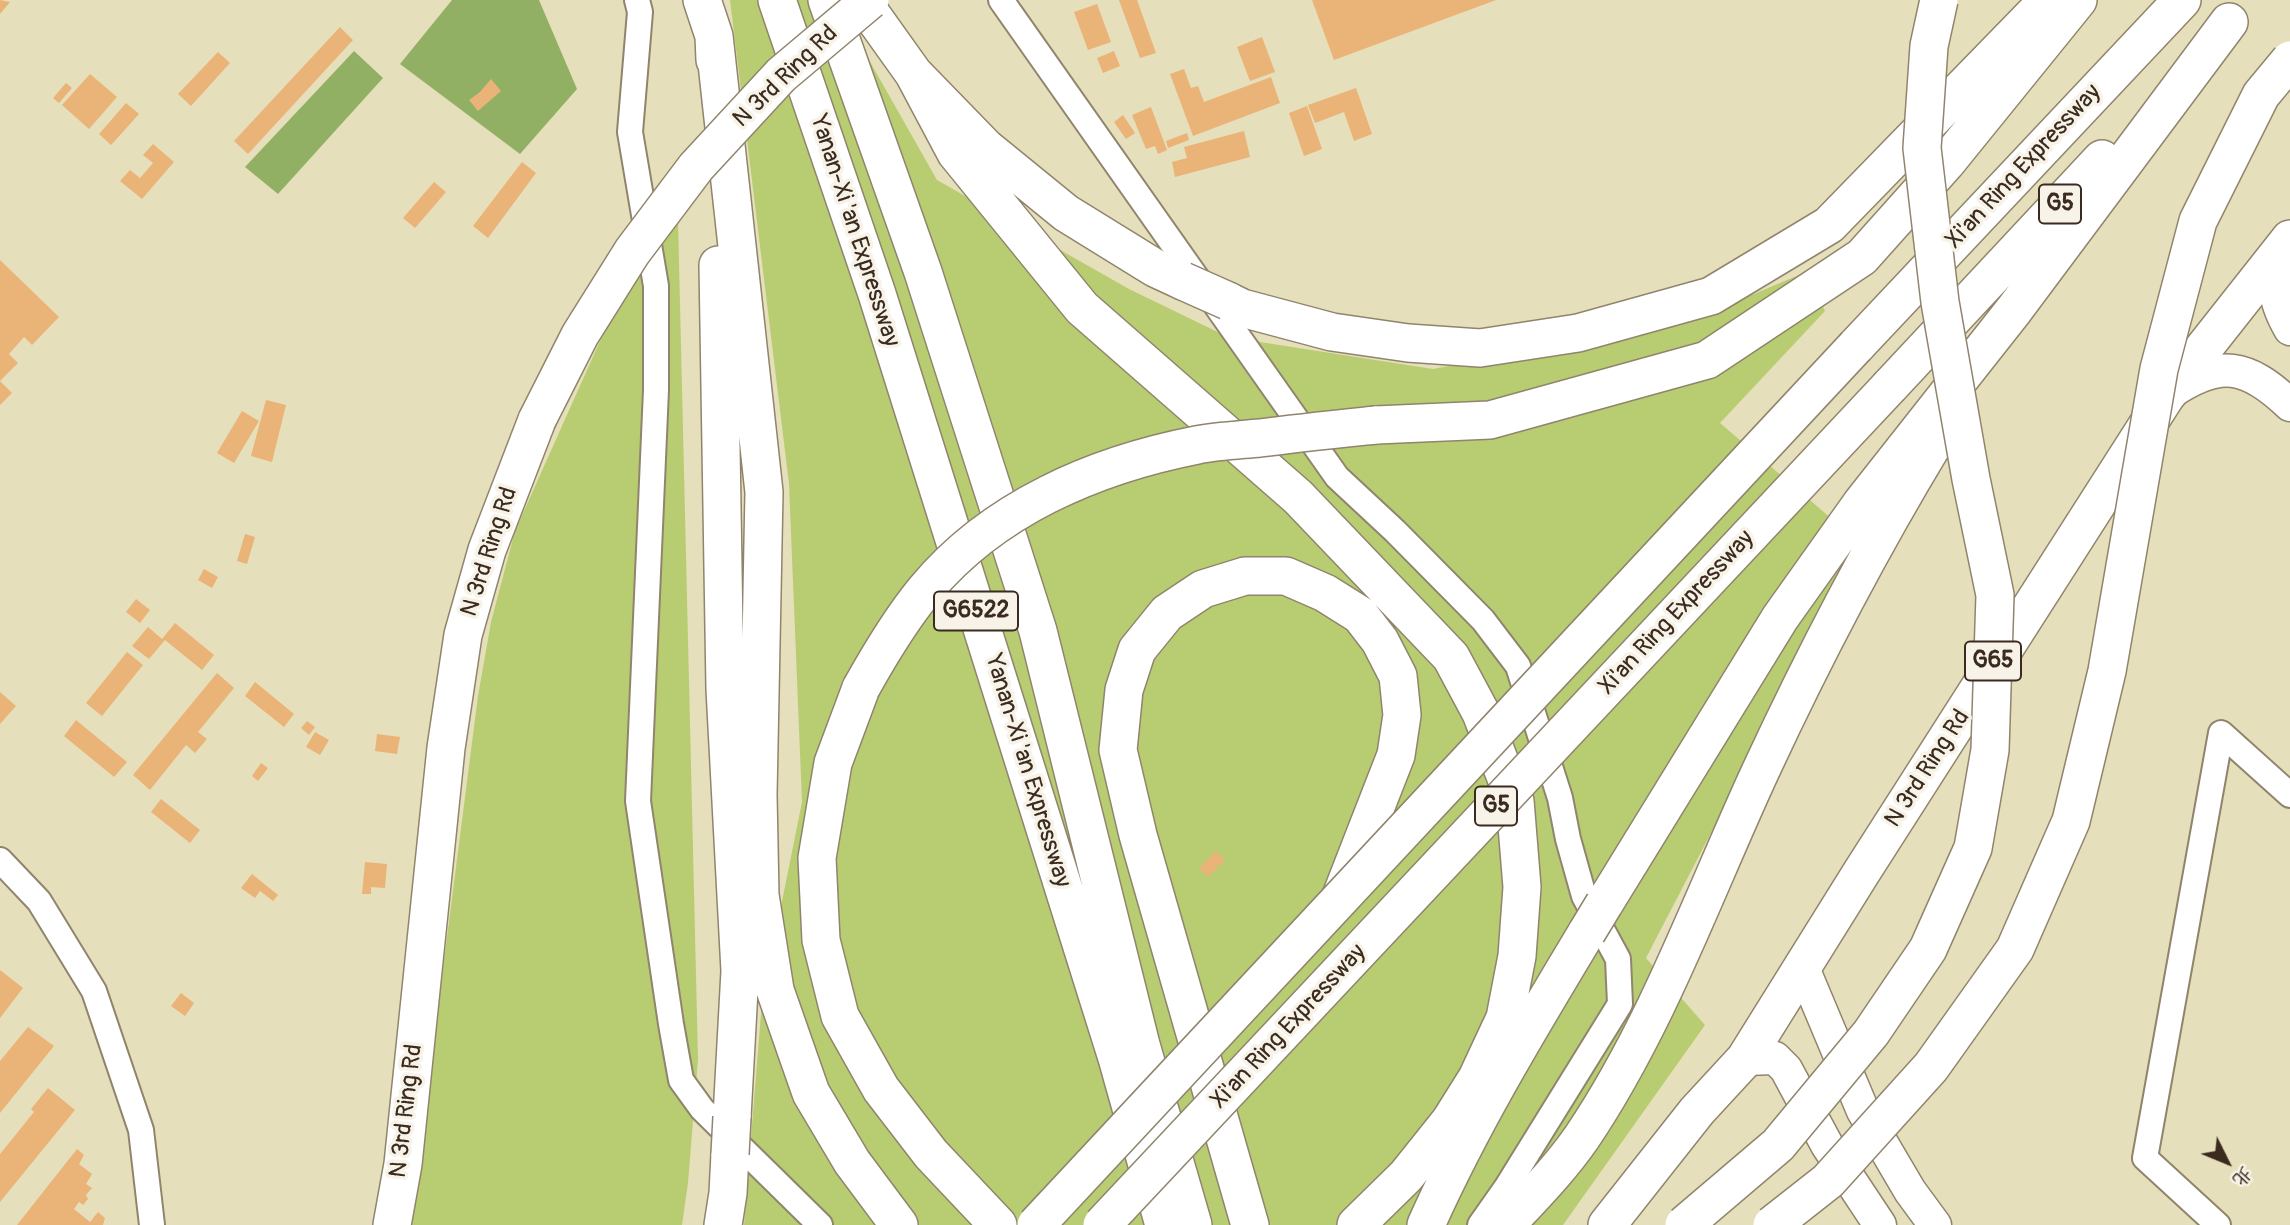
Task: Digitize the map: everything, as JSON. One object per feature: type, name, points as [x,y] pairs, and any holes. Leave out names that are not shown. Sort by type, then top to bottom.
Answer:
[{"type":"highway","points":[[702,0],[714,36],[764,492],[758,795],[760,895],[775,990],[811,1093],[852,1162],[899,1225]]},
{"type":"highway","name":"Yanan-Xi 'an Expressway","points":[[777,0],[877,293],[1112,1045],[1164,1225]]},
{"type":"highway","name":"Yanan-Xi 'an Expressway","points":[[827,0],[923,272],[1038,631],[1141,1045],[1193,1225]]},
{"type":"highway","points":[[867,0],[869,11],[914,74],[956,153],[1082,308],[1298,497],[1451,657],[1486,726],[1515,801],[1522,887],[1517,956],[1505,1018],[1477,1078],[1450,1121],[1406,1176],[1356,1225]]},
{"type":"highway","name":"N 3rd Ring Rd","points":[[392,1225],[404,1150],[446,748],[463,635],[487,550],[537,420],[580,335],[632,252],[696,167],[781,75],[867,0]]},
{"type":"highway","name":"G65","points":[[1684,1225],[1778,1145],[1871,1033],[1928,949],[1973,848],[1990,750],[1996,595],[1971,479],[1940,302],[1922,148],[1928,46],[1939,0]]},
{"type":"highway","points":[[914,74],[985,147],[1066,213],[1155,268],[1242,308],[1332,332],[1408,344],[1480,348],[1578,333],[1712,296],[1829,225],[2048,0]]},
{"type":"highway","points":[[998,1225],[931,1154],[881,1089],[840,1016],[821,940],[817,858],[833,764],[861,688],[887,642],[925,589],[997,523],[1037,499],[1137,458],[1200,444],[1376,425],[1490,420],[1707,360],[1862,257],[1964,141],[2078,0]]},
{"type":"highway","name":"Xi'an Ring Expressway","points":[[1036,1225],[2182,0]]},
{"type":"highway","points":[[1426,1225],[1446,1181],[1538,1014],[1780,618],[1861,504],[2014,310],[2239,11]]},
{"type":"highway","name":"Xi'an Ring Expressway","points":[[1102,1225],[2239,11]]},
{"type":"highway","points":[[714,36],[725,689],[740,971],[728,1193],[723,1225]]},
{"type":"highway","points":[[1772,1225],[1828,1181],[1931,1066],[2015,949],[2071,821],[2107,671],[2159,369],[2198,221],[2261,95],[2290,60]]},
{"type":"highway","name":"N 3rd Ring Rd","points":[[1606,1225],[1662,1154],[1745,1059],[2166,396],[2290,240]]},
{"type":"highway","points":[[1506,1225],[1581,1139],[1616,1081],[1672,968],[1760,771],[1823,639],[1899,500],[2014,310]]},
{"type":"highway","points":[[1250,1225],[1135,823],[1118,750],[1124,690],[1137,650],[1167,613],[1203,589],[1245,576],[1286,576],[1325,593],[1360,615],[1380,641],[1398,676],[1402,715],[1396,755],[1340,897]]},
{"type":"main road","points":[[2290,240],[2274,286],[2278,306],[2290,329]]},
{"type":"main road","points":[[2166,396],[2193,377],[2212,371],[2234,370],[2274,390],[2290,405]]},
{"type":"main road","points":[[2290,384],[2290,405]]},
{"type":"main road","points":[[1803,968],[1863,1111]]},
{"type":"main road","points":[[1745,1059],[1775,1058],[1786,1069],[1827,1145],[1880,1225]]},
{"type":"main road","points":[[1814,1118],[1830,1098],[1844,1092],[1851,1095],[1910,1191],[1935,1225]]},
{"type":"street","points":[[637,0],[640,12],[630,132],[656,286],[656,390],[638,801],[671,1024],[681,1080],[702,1110],[820,1225]]},
{"type":"street","points":[[1001,0],[1337,477],[1483,620],[1518,666],[1560,797],[1568,839],[1584,896],[1618,959],[1620,1004],[1506,1188],[1480,1225]]},
{"type":"street","points":[[2218,1225],[2145,1158],[2221,733],[2290,795]]},
{"type":"street","points":[[0,860],[39,901],[94,990],[141,1130],[152,1225]]},
{"type":"green space","points":[[452,0],[539,0],[577,89],[520,154],[400,64]]},
{"type":"green space","points":[[730,0],[835,0],[937,180],[1129,289],[1228,337],[1433,369],[1690,321],[1806,272],[1825,311],[1720,423],[1861,544],[1646,958],[1705,1025],[1563,1225],[744,1225],[762,1001],[802,802],[789,484]]},
{"type":"green space","points":[[354,51],[383,78],[278,194],[245,167]]},
{"type":"green space","points":[[678,220],[698,1059],[682,1225],[410,1225],[478,696],[491,622],[515,531],[600,341],[631,285]]},
{"type":"building","points":[[0,0],[10,2],[0,14]]},
{"type":"building","points":[[1119,0],[1137,0],[1156,53],[1140,58]]},
{"type":"building","points":[[1312,0],[1496,0],[1334,60]]},
{"type":"building","points":[[1097,4],[1111,42],[1088,50],[1074,12]]},
{"type":"building","points":[[340,27],[353,40],[248,154],[234,141]]},
{"type":"building","points":[[1262,37],[1275,72],[1250,81],[1237,47]]},
{"type":"building","points":[[1114,51],[1120,66],[1103,73],[1097,58]]},
{"type":"building","points":[[218,52],[230,63],[191,106],[178,94]]},
{"type":"building","points":[[1184,69],[1191,88],[1198,86],[1204,102],[1271,77],[1280,103],[1193,136],[1170,74]]},
{"type":"building","points":[[90,74],[117,97],[89,129],[62,105]]},
{"type":"building","points":[[491,79],[501,91],[478,111],[469,100]]},
{"type":"building","points":[[66,83],[72,88],[59,103],[53,98]]},
{"type":"building","points":[[1356,88],[1372,134],[1354,141],[1344,112],[1315,123],[1308,105]]},
{"type":"building","points":[[126,103],[139,114],[111,145],[99,134]]},
{"type":"building","points":[[1307,106],[1322,149],[1304,156],[1289,113]]},
{"type":"building","points":[[1151,107],[1167,150],[1158,154],[1155,146],[1146,149],[1132,115]]},
{"type":"building","points":[[1123,115],[1135,133],[1126,139],[1114,122]]},
{"type":"building","points":[[1244,131],[1250,157],[1175,177],[1172,162],[1187,158],[1184,147]]},
{"type":"building","points":[[1187,133],[1189,140],[1168,148],[1166,141]]},
{"type":"building","points":[[153,144],[174,162],[142,199],[120,181],[130,170],[140,178],[153,163],[143,155]]},
{"type":"building","points":[[522,162],[536,173],[488,238],[473,226]]},
{"type":"building","points":[[434,182],[446,192],[415,228],[403,218]]},
{"type":"building","points":[[0,260],[59,317],[32,345],[24,337],[9,354],[18,363],[0,381]]},
{"type":"building","points":[[0,381],[12,393],[0,405]]},
{"type":"building","points":[[266,400],[286,405],[272,462],[251,456]]},
{"type":"building","points":[[242,411],[259,421],[234,463],[217,453]]},
{"type":"building","points":[[245,534],[255,537],[247,564],[237,561]]},
{"type":"building","points":[[204,569],[218,577],[212,588],[198,580]]},
{"type":"building","points":[[136,599],[150,610],[140,623],[126,612]]},
{"type":"building","points":[[175,623],[214,655],[202,670],[165,640],[149,659],[132,646],[148,627],[162,639]]},
{"type":"building","points":[[127,652],[143,665],[102,716],[86,703]]},
{"type":"building","points":[[217,673],[234,688],[198,732],[207,739],[195,753],[186,745],[150,790],[133,775]]},
{"type":"building","points":[[255,682],[294,714],[284,727],[245,696]]},
{"type":"building","points":[[0,692],[16,706],[0,724]]},
{"type":"building","points":[[76,720],[127,762],[114,777],[64,736]]},
{"type":"building","points":[[307,721],[315,727],[309,735],[301,728]]},
{"type":"building","points":[[315,732],[329,740],[320,755],[306,747]]},
{"type":"building","points":[[377,734],[400,737],[397,754],[375,751]]},
{"type":"building","points":[[261,763],[268,768],[258,781],[252,776]]},
{"type":"building","points":[[161,799],[200,830],[190,843],[151,812]]},
{"type":"building","points":[[1216,851],[1225,860],[1208,877],[1199,868]]},
{"type":"building","points":[[365,862],[387,864],[385,888],[371,887],[371,894],[362,894]]},
{"type":"building","points":[[252,874],[278,895],[273,901],[260,891],[255,898],[241,888]]},
{"type":"building","points":[[0,970],[23,988],[0,1018]]},
{"type":"building","points":[[181,993],[194,1003],[185,1016],[171,1006]]},
{"type":"building","points":[[28,1027],[54,1046],[0,1113],[0,1061]]},
{"type":"building","points":[[48,1088],[75,1110],[0,1202],[0,1154],[34,1112],[31,1109]]},
{"type":"building","points":[[77,1149],[84,1155],[79,1164],[92,1174],[86,1184],[92,1188],[83,1205],[79,1202],[74,1209],[90,1222],[98,1212],[105,1218],[103,1225],[17,1225]]}]
